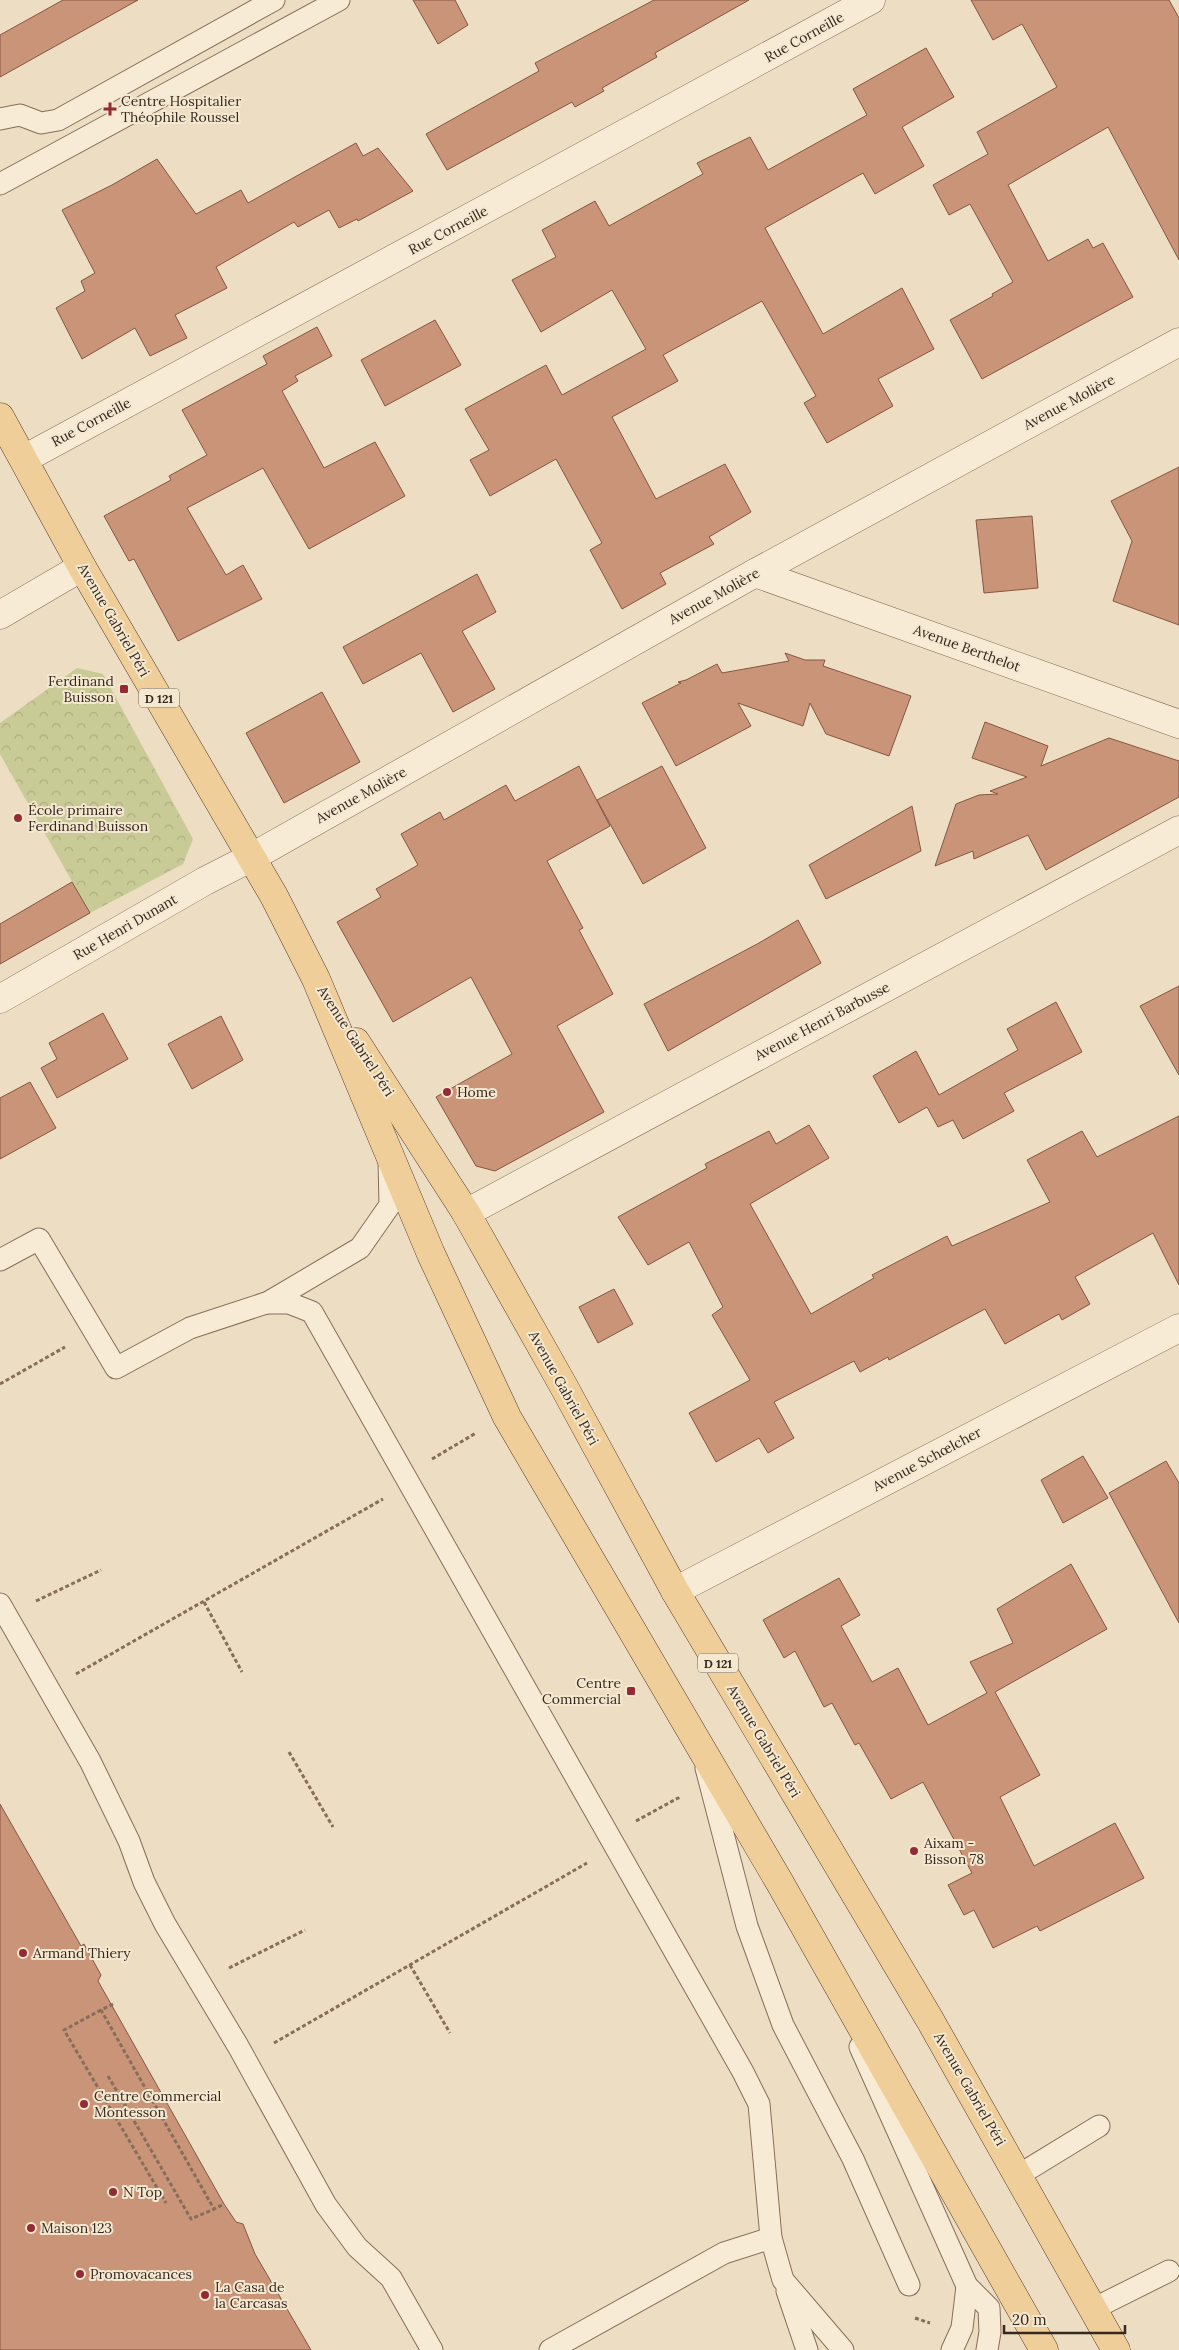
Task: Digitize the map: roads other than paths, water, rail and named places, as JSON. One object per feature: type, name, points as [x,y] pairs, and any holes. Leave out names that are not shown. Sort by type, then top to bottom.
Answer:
[{"type":"main road","name":"Avenue Gabriel Péri","points":[[0,417],[82,567],[252,857],[316,979],[431,1254],[507,1417],[816,1946],[1044,2350]]},
{"type":"main road","name":"Avenue Gabriel Péri","points":[[316,979],[466,1213],[563,1385],[675,1591],[930,2020],[1116,2350]]},
{"type":"street","name":"Rue Corneille","points":[[24,459],[871,0]]},
{"type":"street","name":"Avenue Molière","points":[[252,857],[755,573],[1179,342]]},
{"type":"street","points":[[1,613],[82,567]]},
{"type":"street","name":"Avenue Berthelot","points":[[755,573],[1179,724]]},
{"type":"street","name":"Avenue Henri Barbusse","points":[[466,1213],[1179,830]]},
{"type":"street","name":"Rue Henri Dunant","points":[[0,999],[205,881],[252,857]]},
{"type":"street","name":"Avenue Schœlcher","points":[[675,1591],[1179,1328]]},
{"type":"lane","points":[[0,118],[20,116],[41,124],[58,120],[274,0]]},
{"type":"lane","points":[[0,184],[339,0]]},
{"type":"lane","points":[[0,1260],[39,1238],[116,1368],[190,1328],[266,1303],[360,1248],[390,1205],[389,1153]]},
{"type":"lane","points":[[266,1303],[289,1303],[312,1312],[497,1636],[536,1710],[610,1835],[759,2104],[771,2238],[807,2350]]},
{"type":"lane","points":[[0,1604],[90,1761],[128,1841],[144,1882],[165,1924],[238,2046],[326,2205],[357,2247],[391,2278],[432,2350]]},
{"type":"lane","points":[[700,1746],[747,1926],[783,2025],[853,2159],[909,2285]]},
{"type":"lane","points":[[816,1946],[966,2286],[990,2308],[990,2332],[987,2350]]},
{"type":"lane","points":[[1019,2175],[1099,2126]]},
{"type":"lane","points":[[550,2350],[724,2253],[771,2238]]},
{"type":"lane","points":[[1093,2309],[1169,2271]]},
{"type":"lane","points":[[783,2280],[843,2350]]},
{"type":"lane","points":[[952,2350],[956,2346],[962,2328],[966,2286]]},
{"type":"place","name":"Centre Hospitalier Théophile Roussel","points":[[110,109]]},
{"type":"place","name":"Ferdinand Buisson","points":[[124,689]]},
{"type":"place","name":"École primaire Ferdinand Buisson","points":[[18,818]]},
{"type":"place","name":"Home","points":[[447,1092]]},
{"type":"place","name":"Centre Commercial","points":[[631,1691]]},
{"type":"place","name":"Aixam - Bisson 78","points":[[914,1851]]},
{"type":"place","name":"Armand Thiery","points":[[23,1953]]},
{"type":"place","name":"Centre Commercial Montesson","points":[[84,2104]]},
{"type":"place","name":"N Top","points":[[113,2192]]},
{"type":"place","name":"Maison 123","points":[[31,2228]]},
{"type":"place","name":"Promovacances","points":[[80,2274]]},
{"type":"place","name":"La Casa de la Carcasas","points":[[205,2295]]}]
